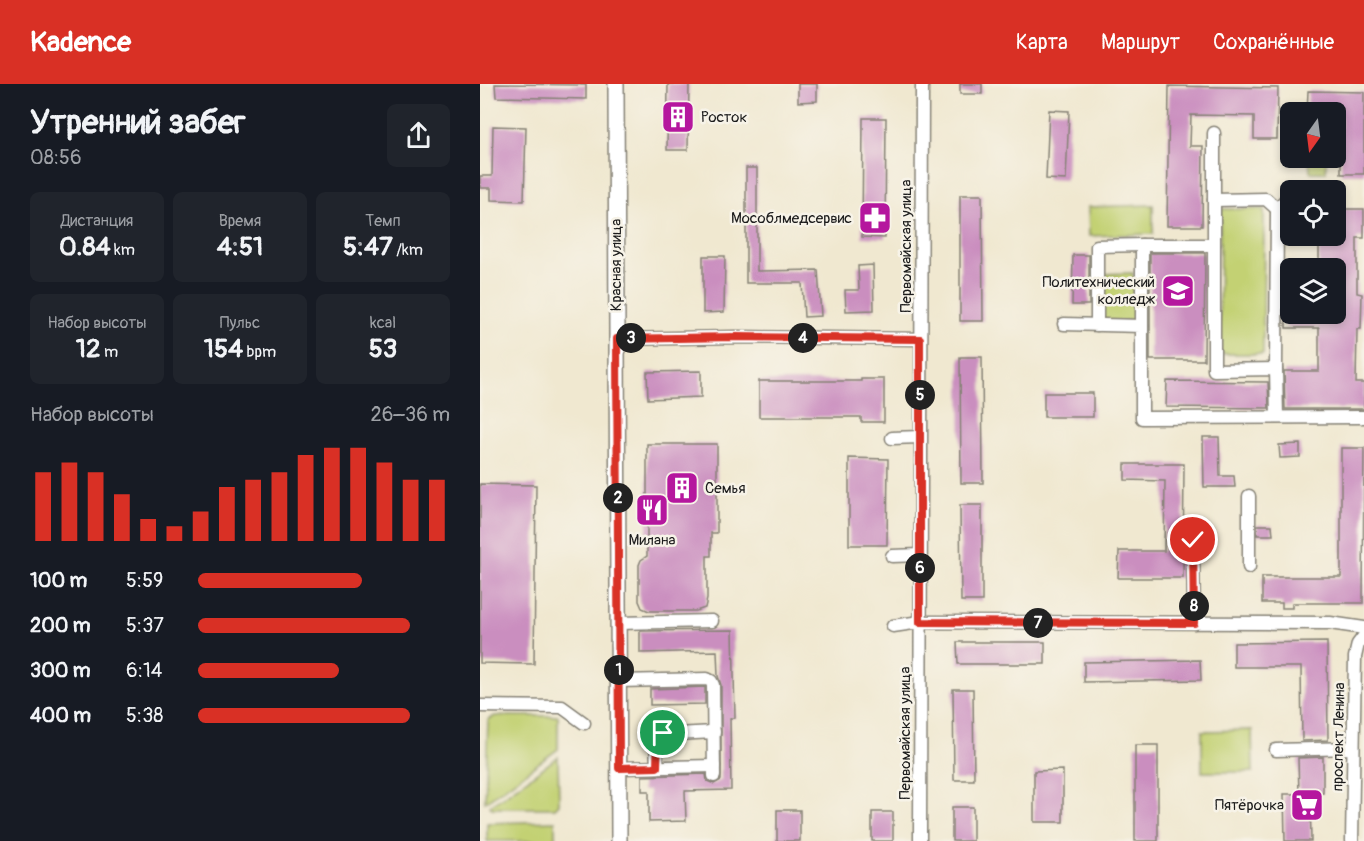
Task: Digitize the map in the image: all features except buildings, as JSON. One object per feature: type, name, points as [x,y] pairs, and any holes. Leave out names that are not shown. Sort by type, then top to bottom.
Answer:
[{"type":"main road","name":"Красная улица","points":[[616,84],[619,841]]},
{"type":"street","name":"Первомайская улица","points":[[920,841],[922,84]]},
{"type":"street","points":[[1214,133],[1214,370],[1276,369]]},
{"type":"street","points":[[1214,200],[1266,199],[1277,209]]},
{"type":"street","points":[[1277,417],[1277,209],[1280,206]]},
{"type":"street","points":[[1142,245],[1142,418],[1364,417]]},
{"type":"street","points":[[1097,325],[1096,246],[1214,245]]},
{"type":"street","points":[[1064,324],[1142,326]]},
{"type":"street","points":[[617,339],[736,337],[920,339]]},
{"type":"street","points":[[892,438],[920,437]]},
{"type":"street","points":[[1249,496],[1249,567]]},
{"type":"street","points":[[1193,540],[1194,623]]},
{"type":"street","points":[[892,556],[920,555]]},
{"type":"street","points":[[618,622],[712,621]]},
{"type":"street","points":[[893,626],[920,622],[1330,623],[1364,628]]},
{"type":"street","name":"проспект Ленина","points":[[1352,841],[1355,657],[1358,644],[1364,636]]},
{"type":"street","points":[[619,681],[707,679],[711,681],[713,685],[714,771],[657,767],[619,768]]},
{"type":"street","points":[[480,706],[562,707],[584,723]]},
{"type":"street","points":[[657,767],[658,735],[714,732]]},
{"type":"street","points":[[1276,750],[1353,748]]},
{"type":"green space","points":[[1310,168],[1326,168],[1326,172],[1310,172]]},
{"type":"green space","points":[[1153,205],[1153,234],[1089,236],[1088,207]]},
{"type":"green space","points":[[1220,209],[1264,209],[1263,354],[1219,354]]},
{"type":"green space","points":[[1133,273],[1134,321],[1102,321],[1102,274]]},
{"type":"green space","points":[[495,716],[558,716],[558,749],[485,802],[488,720]]},
{"type":"green space","points":[[1252,730],[1253,772],[1202,772],[1202,731]]},
{"type":"green space","points":[[558,757],[559,804],[555,808],[492,808],[490,806]]},
{"type":"green space","points":[[555,821],[555,841],[487,841],[487,823]]},
{"type":"place","name":"Росток","points":[[678,117]]},
{"type":"place","name":"Мособлмедсервис","points":[[875,218]]},
{"type":"place","name":"Политехнический колледж","points":[[1178,291]]},
{"type":"place","name":"Семья","points":[[682,488]]},
{"type":"place","name":"Милана","points":[[652,510]]},
{"type":"place","name":"Пятёрочка","points":[[1307,805]]},
{"type":"route","points":[[663,733],[656,739],[657,767],[619,768],[617,339],[736,337],[920,339],[920,622],[1194,623],[1193,540]]}]
